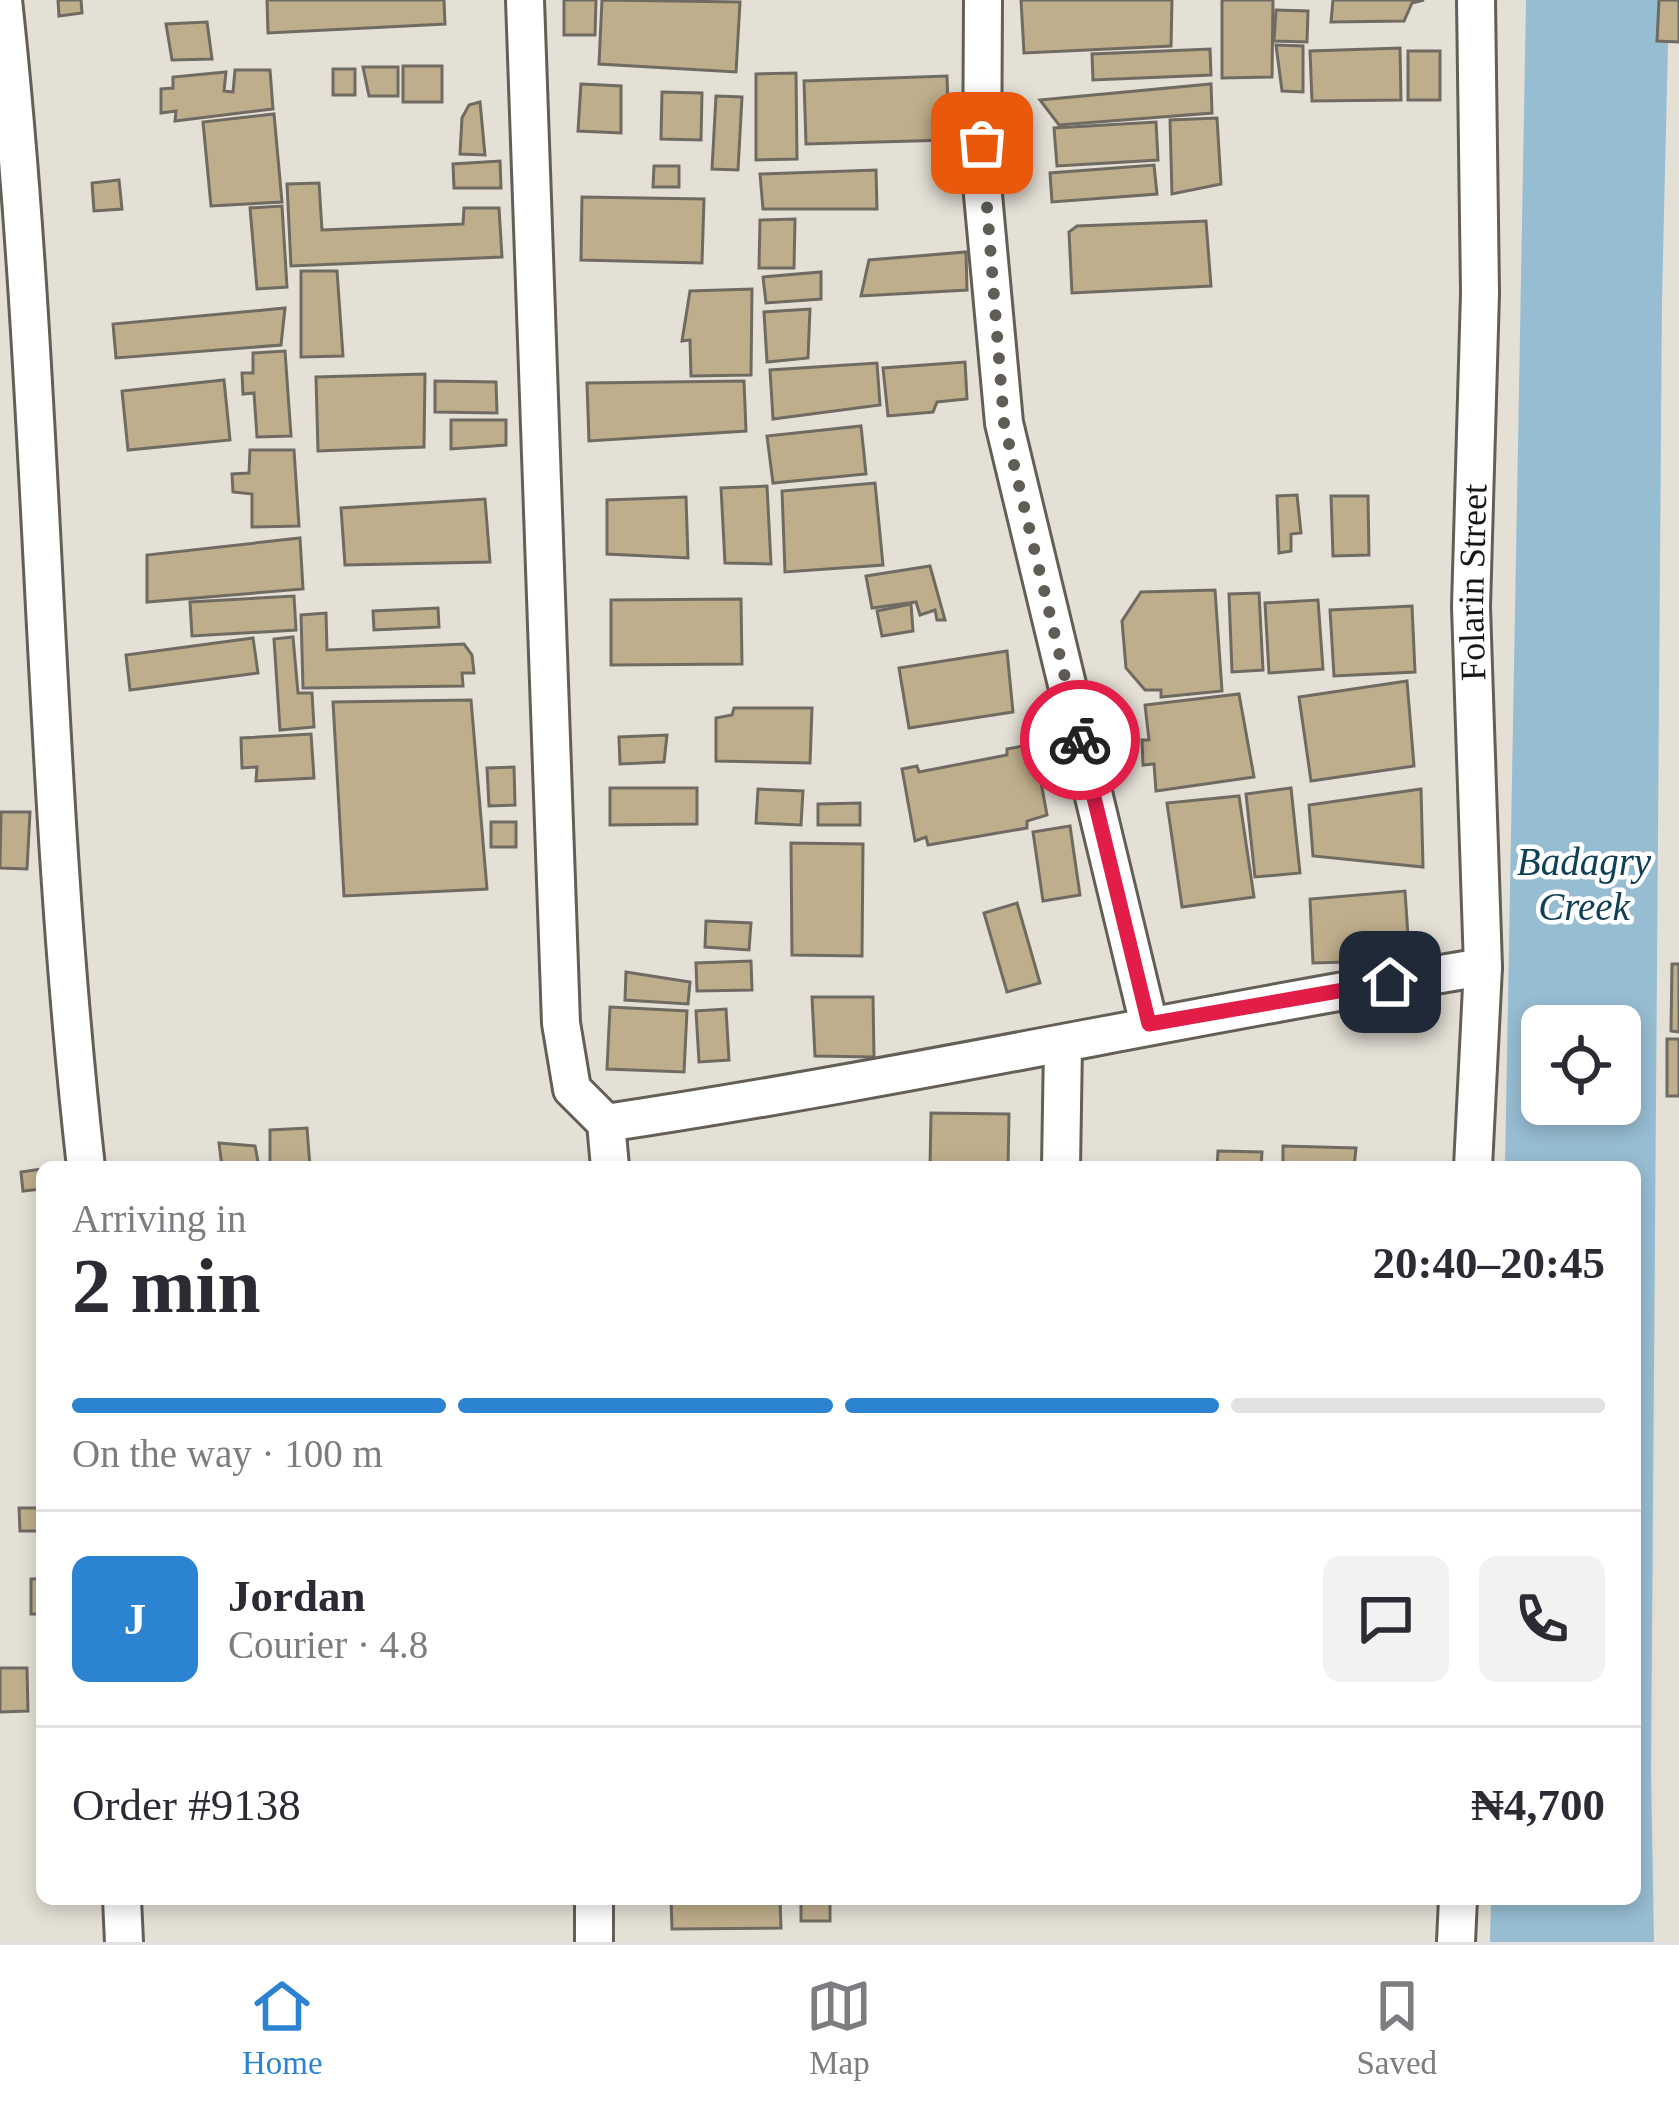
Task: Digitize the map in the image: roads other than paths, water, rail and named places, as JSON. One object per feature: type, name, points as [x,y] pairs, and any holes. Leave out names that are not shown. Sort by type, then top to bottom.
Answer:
[{"type":"street","points":[[3,0],[28,266],[62,957],[85,1161]]},
{"type":"street","points":[[525,0],[561,1023],[572,1089],[606,1123],[609,1161]]},
{"type":"street","points":[[982,0],[982,184],[1004,423],[1149,1024]]},
{"type":"street","name":"Folarin Street","points":[[1473,1161],[1483,967],[1471,607],[1480,293],[1476,0]]},
{"type":"street","points":[[606,1123],[820,1091],[1149,1024],[1483,967]]},
{"type":"street","points":[[1061,1161],[1063,1045]]},
{"type":"street","points":[[122,1905],[124,1942]]},
{"type":"street","points":[[594,1905],[594,1942]]},
{"type":"street","points":[[1456,1942],[1457,1905]]},
{"type":"water","name":"Badagry Creek","points":[[1526,0],[1669,0],[1662,300],[1651,1771],[1654,1942],[1490,1942],[1491,1905],[1641,1905],[1641,1161],[1505,1161]]}]
